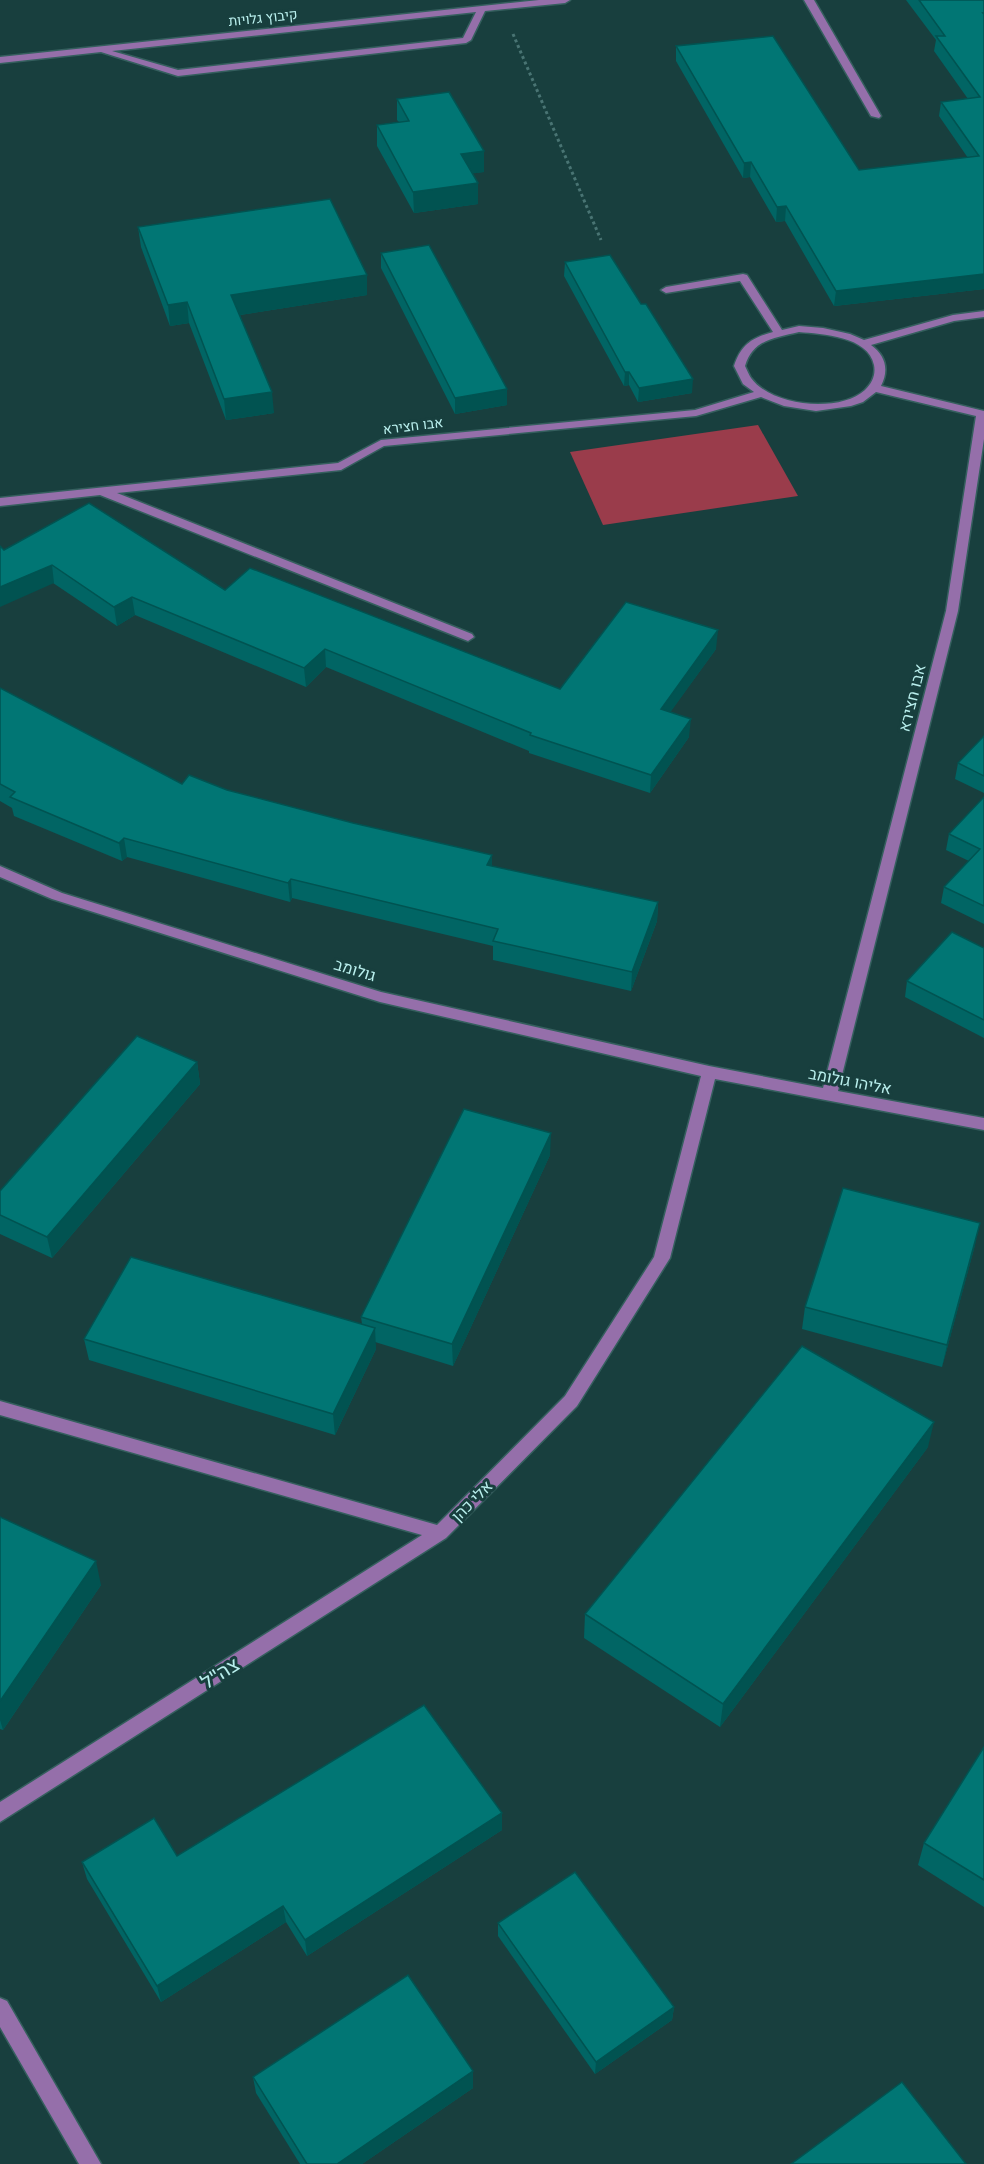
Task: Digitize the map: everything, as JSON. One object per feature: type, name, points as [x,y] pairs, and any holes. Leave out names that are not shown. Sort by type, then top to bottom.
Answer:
[{"type":"street","name":"קיבוץ גלויות","points":[[0,60],[565,0]]},
{"type":"street","points":[[808,0],[876,116]]},
{"type":"street","points":[[97,50],[178,73],[466,40],[482,9]]},
{"type":"street","points":[[666,290],[743,277],[778,332]]},
{"type":"street","points":[[863,344],[953,318],[984,314]]},
{"type":"street","points":[[799,329],[821,330],[844,335],[863,344],[876,356],[882,370],[879,384],[867,395],[849,404],[825,408],[800,407],[779,402],[760,394],[747,383],[740,371],[740,359],[747,348],[760,338],[778,332],[799,329]]},
{"type":"street","name":"אבו חצירא","points":[[829,1095],[952,611],[982,414],[874,388]]},
{"type":"street","name":"אבו חצירא","points":[[0,502],[341,466],[381,444],[696,412],[760,394]]},
{"type":"street","points":[[100,491],[468,637]]},
{"type":"street","name":"גולומב","points":[[0,871],[57,896],[380,997],[709,1072]]},
{"type":"street","name":"אליהו גולומב","points":[[709,1072],[984,1124]]},
{"type":"street","name":"אלי כהן","points":[[0,1408],[441,1533],[571,1401],[662,1258],[709,1072]]},
{"type":"street","name":"צה\"ל","points":[[0,1813],[441,1533]]},
{"type":"street","points":[[0,2008],[91,2164]]},
{"type":"path","points":[[502,7],[601,240]]},
{"type":"shaded area","points":[[758,425],[798,496],[603,525],[570,452]]},
{"type":"building","points":[[919,0],[984,0],[984,274],[836,291],[786,206],[777,207],[751,162],[744,163],[676,46],[773,36],[859,170],[979,156],[941,102],[980,97],[936,36],[945,36]]},
{"type":"building","points":[[449,92],[484,151],[461,154],[478,183],[413,192],[377,125],[409,121],[397,99]]},
{"type":"building","points":[[330,199],[367,275],[231,295],[272,392],[224,399],[187,302],[168,305],[138,227]]},
{"type":"building","points":[[429,245],[507,389],[455,398],[381,253]]},
{"type":"building","points":[[610,255],[641,304],[646,304],[693,379],[639,388],[629,372],[625,372],[565,262]]},
{"type":"building","points":[[89,503],[225,590],[250,568],[560,689],[626,602],[718,630],[661,709],[691,719],[651,775],[530,735],[531,733],[325,649],[304,668],[132,597],[114,607],[52,565],[0,587],[0,546],[4,550]]},
{"type":"building","points":[[0,688],[182,784],[189,775],[227,790],[353,823],[492,855],[487,865],[658,902],[632,972],[493,941],[498,929],[291,879],[288,883],[124,838],[119,843],[10,797],[15,792],[0,784]]},
{"type":"building","points":[[984,736],[984,776],[958,763]]},
{"type":"building","points":[[984,797],[984,906],[944,887],[980,849],[949,834]]},
{"type":"building","points":[[952,932],[984,948],[984,1020],[907,981]]},
{"type":"building","points":[[137,1036],[197,1062],[47,1237],[0,1215],[0,1191]]},
{"type":"building","points":[[464,1109],[551,1133],[452,1344],[361,1317]]},
{"type":"building","points":[[843,1188],[980,1223],[947,1345],[805,1307]]},
{"type":"building","points":[[131,1257],[375,1328],[333,1414],[84,1339]]},
{"type":"building","points":[[802,1346],[934,1422],[723,1704],[585,1614]]},
{"type":"building","points":[[0,1517],[96,1561],[0,1701]]},
{"type":"building","points":[[424,1705],[502,1813],[305,1940],[283,1906],[157,1986],[82,1862],[154,1818],[177,1856]]},
{"type":"building","points":[[984,1747],[984,1880],[924,1843]]},
{"type":"building","points":[[575,1872],[674,2007],[596,2062],[498,1923]]},
{"type":"building","points":[[408,1975],[473,2071],[337,2164],[307,2164],[253,2077]]},
{"type":"building","points":[[902,2082],[966,2164],[791,2164]]}]
